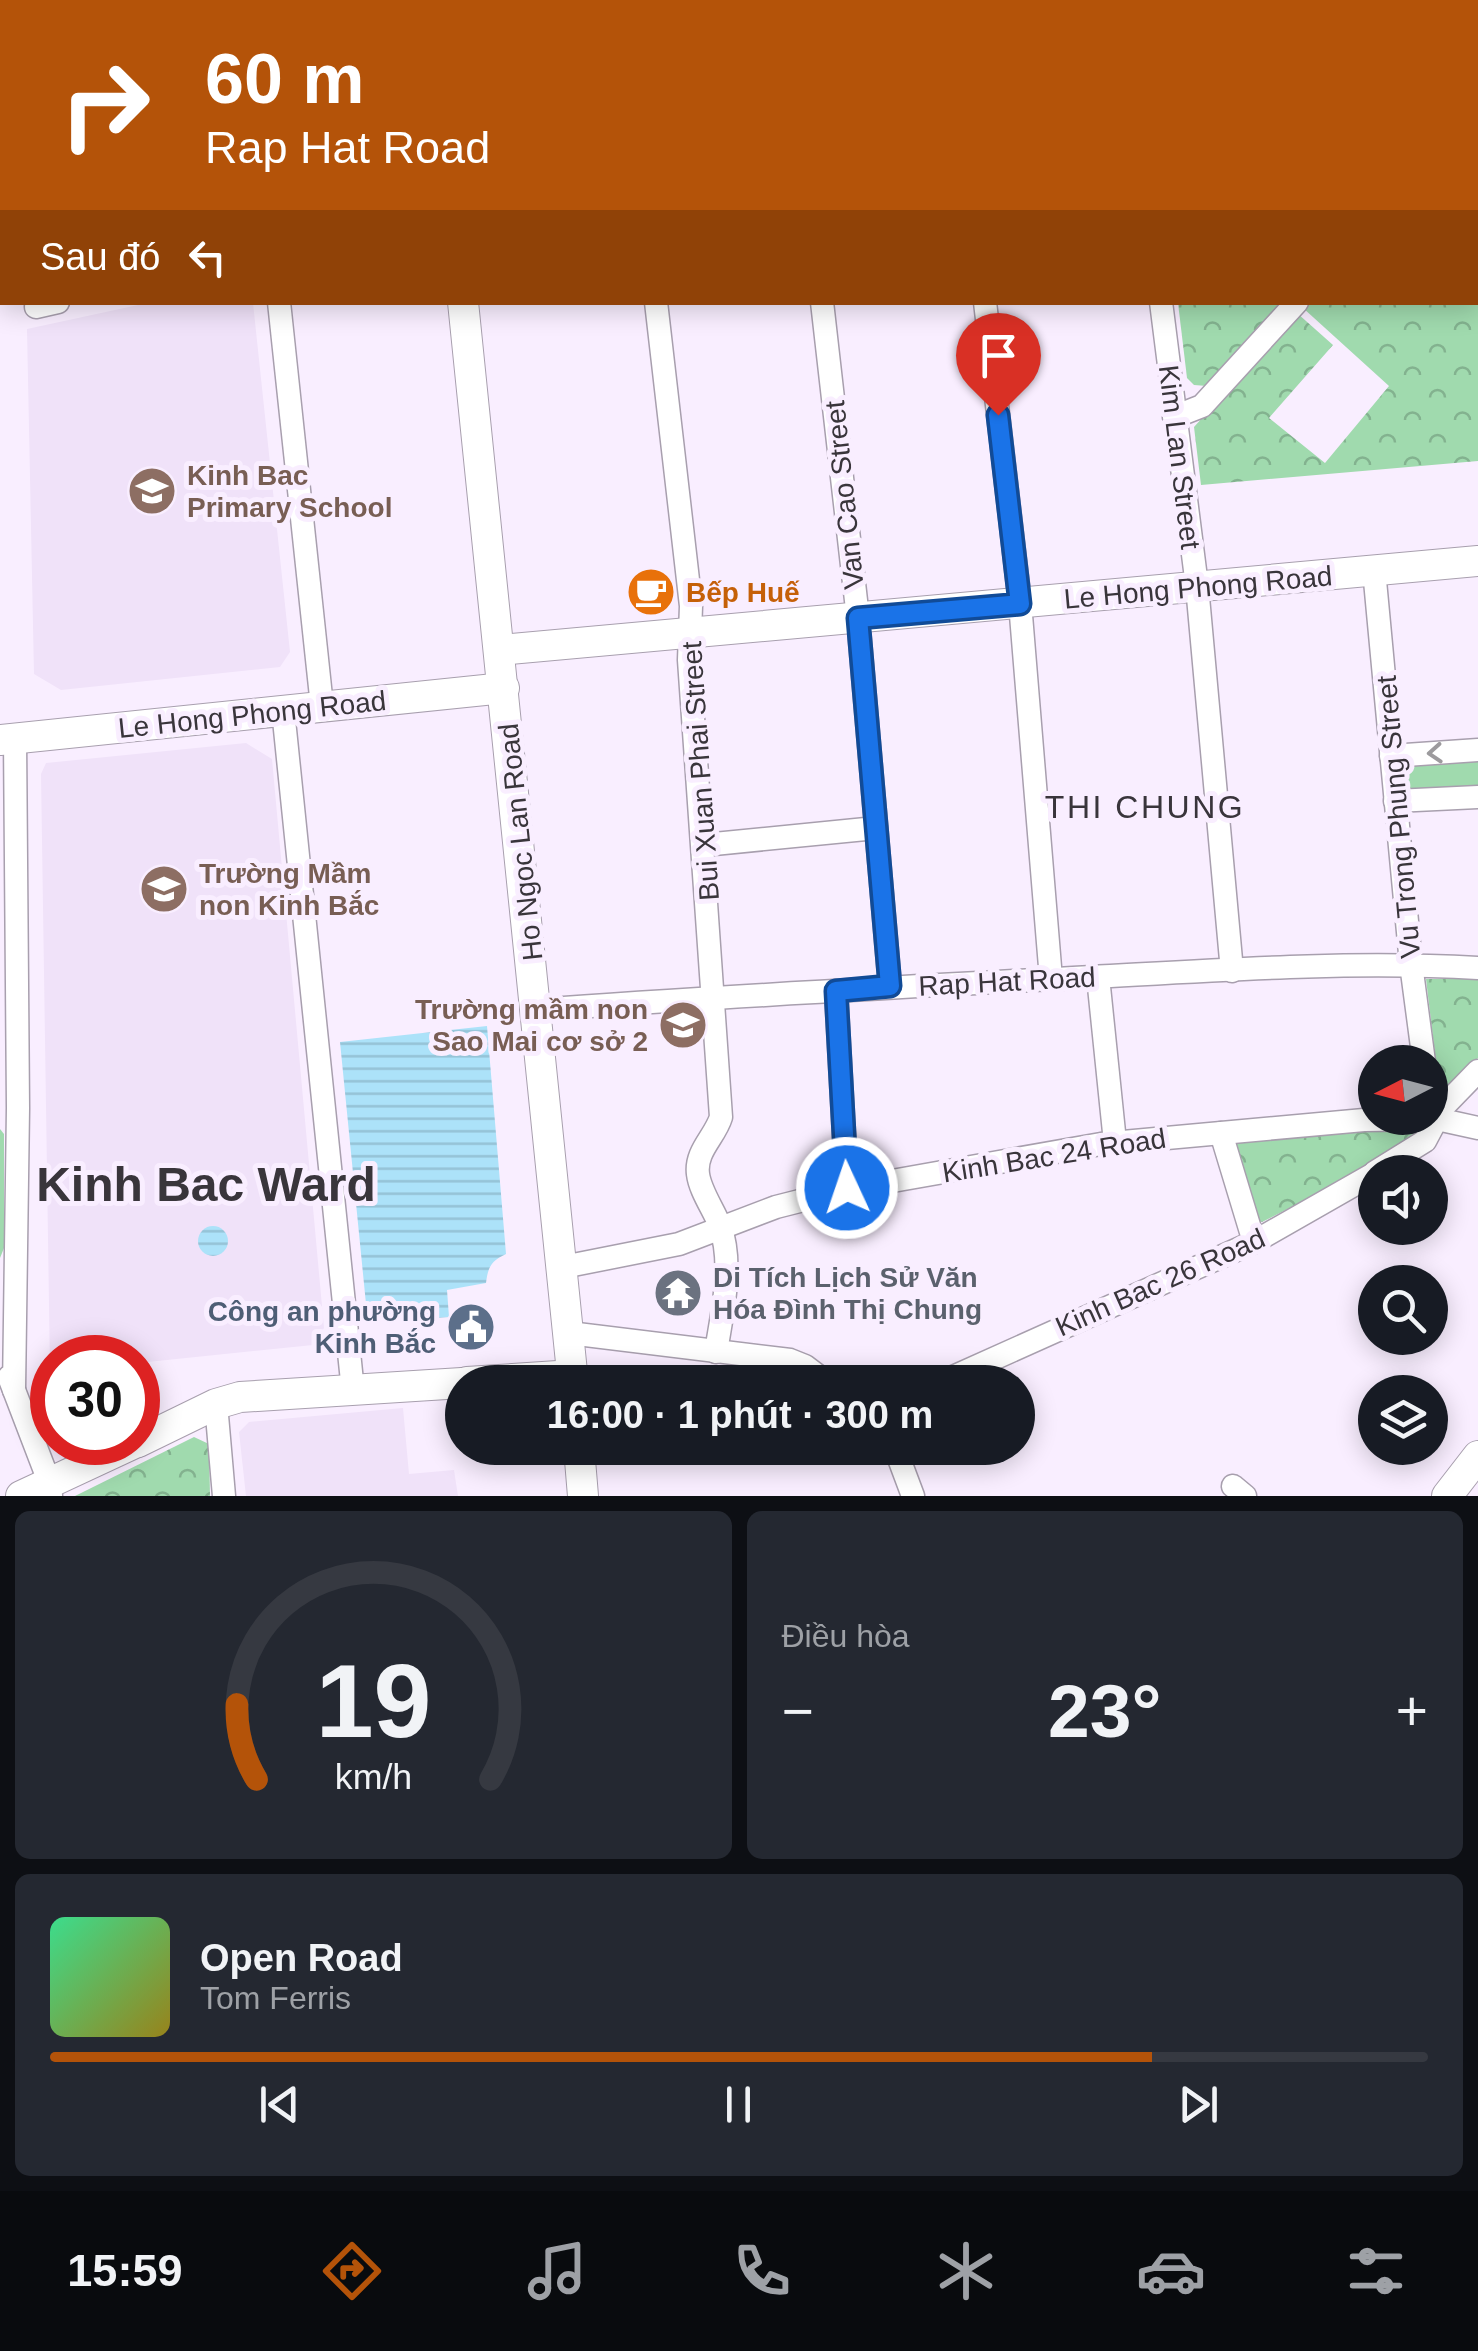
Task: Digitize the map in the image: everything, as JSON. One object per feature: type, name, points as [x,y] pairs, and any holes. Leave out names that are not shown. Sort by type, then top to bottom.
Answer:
[{"type":"street","points":[[279,305],[322,706]]},
{"type":"street","name":"Ho Ngoc Lan Road","points":[[463,305],[572,1365]]},
{"type":"street","name":"Bui Xuan Phai Street","points":[[656,305],[691,606],[689,660],[722,1117],[717,1131],[702,1149],[698,1174],[722,1229],[727,1266],[716,1352]]},
{"type":"street","name":"Van Cao Street","points":[[822,305],[858,618],[890,986]]},
{"type":"street","points":[[984,305],[1020,604],[1051,979]]},
{"type":"street","name":"Kim Lan Street","points":[[1161,305],[1197,586],[1232,971]]},
{"type":"street","points":[[1174,417],[1202,406],[1294,305]]},
{"type":"street","name":"Le Hong Phong Road","points":[[500,650],[1478,561]]},
{"type":"street","name":"Vu Trong Phung Street","points":[[1374,570],[1422,1045]]},
{"type":"street","name":"Le Hong Phong Road","points":[[8,739],[504,688]]},
{"type":"street","points":[[284,710],[353,1391]]},
{"type":"street","points":[[8,739],[14,1390]]},
{"type":"street","points":[[1392,756],[1478,750]]},
{"type":"street","points":[[1395,801],[1478,797]]},
{"type":"street","points":[[704,845],[876,828]]},
{"type":"street","name":"Rap Hat Road","points":[[537,1010],[890,986],[1412,964],[1478,968]]},
{"type":"street","points":[[1098,977],[1116,1142]]},
{"type":"street","points":[[836,991],[847,1188]]},
{"type":"street","name":"Kinh Bac 26 Road","points":[[1448,1102],[1478,1071]]},
{"type":"street","name":"Kinh Bac 24 Road","points":[[1448,1117],[1478,1128]]},
{"type":"street","name":"Kinh Bac 24 Road","points":[[563,1267],[679,1244],[776,1208],[847,1188],[1116,1142],[1358,1121]]},
{"type":"street","points":[[1221,1133],[1254,1242]]},
{"type":"street","name":"Kinh Bac 26 Road","points":[[1403,1155],[1425,1141],[1427,1135]]},
{"type":"street","name":"Kinh Bac 26 Road","points":[[980,1365],[1254,1242],[1358,1183]]},
{"type":"street","points":[[569,1333],[790,1360],[803,1365]]},
{"type":"street","points":[[0,1353],[50,1490]]},
{"type":"street","points":[[160,1431],[240,1397],[445,1384]]},
{"type":"street","points":[[216,1404],[224,1496]]},
{"type":"street","points":[[1447,1496],[1478,1456]]},
{"type":"street","points":[[21,1496],[50,1490],[95,1465]]},
{"type":"street","points":[[580,1465],[583,1496]]},
{"type":"street","points":[[901,1465],[913,1496]]},
{"type":"shaded area","name":"Kinh Bac Primary School","points":[[138,305],[253,305],[290,652],[280,667],[61,690],[34,674],[27,329]]},
{"type":"shaded area","points":[[246,743],[272,759],[324,1328],[313,1345],[160,1361],[160,1335],[49,1335],[41,774],[46,763]]},
{"type":"shaded area","points":[[403,1408],[409,1474],[454,1470],[458,1496],[246,1496],[239,1432],[249,1422]]},
{"type":"green space","points":[[1178,305],[1288,305],[1207,386],[1194,385],[1187,378]]},
{"type":"green space","points":[[1478,305],[1478,461],[1201,485],[1194,427],[1297,313],[1333,345],[1269,418],[1325,463],[1389,386],[1303,308]]},
{"type":"green space","points":[[1478,756],[1478,790],[1403,793],[1399,763]]},
{"type":"green space","points":[[1426,979],[1478,979],[1478,1058],[1448,1088],[1448,1045],[1434,1045]]},
{"type":"green space","points":[[0,1129],[4,1134],[4,1248],[0,1258]]},
{"type":"green space","points":[[1358,1130],[1358,1135],[1417,1135],[1411,1146],[1393,1155],[1358,1155],[1358,1173],[1262,1222],[1256,1220],[1233,1137]]},
{"type":"green space","points":[[194,1437],[209,1444],[210,1496],[75,1496],[138,1465],[160,1465],[160,1454]]},
{"type":"water","points":[[487,1026],[506,1254],[491,1265],[486,1283],[447,1290],[449,1317],[367,1314],[340,1042]]},
{"type":"water","points":[[213,1226],[224,1230],[228,1241],[224,1252],[213,1256],[202,1252],[198,1241],[202,1230]]},
{"type":"place","name":"Kinh Bac Primary School","points":[[152,491]]},
{"type":"place","name":"Bếp Huế","points":[[651,592]]},
{"type":"place","name":"Trường Mầm non Kinh Bắc","points":[[164,889]]},
{"type":"place","name":"Trường mầm non Sao Mai cơ sở 2","points":[[683,1025]]},
{"type":"place","name":"Di Tích Lịch Sử Văn Hóa Đình Thị Chung","points":[[678,1293]]},
{"type":"place","name":"Công an phường Kinh Bắc","points":[[471,1327]]},
{"type":"district","name":"THI CHUNG","points":[[1145,807]]},
{"type":"district","name":"Kinh Bac Ward","points":[[206,1184]]},
{"type":"route","points":[[847,1188],[836,991],[890,986],[858,618],[1020,604],[998,415]]}]
